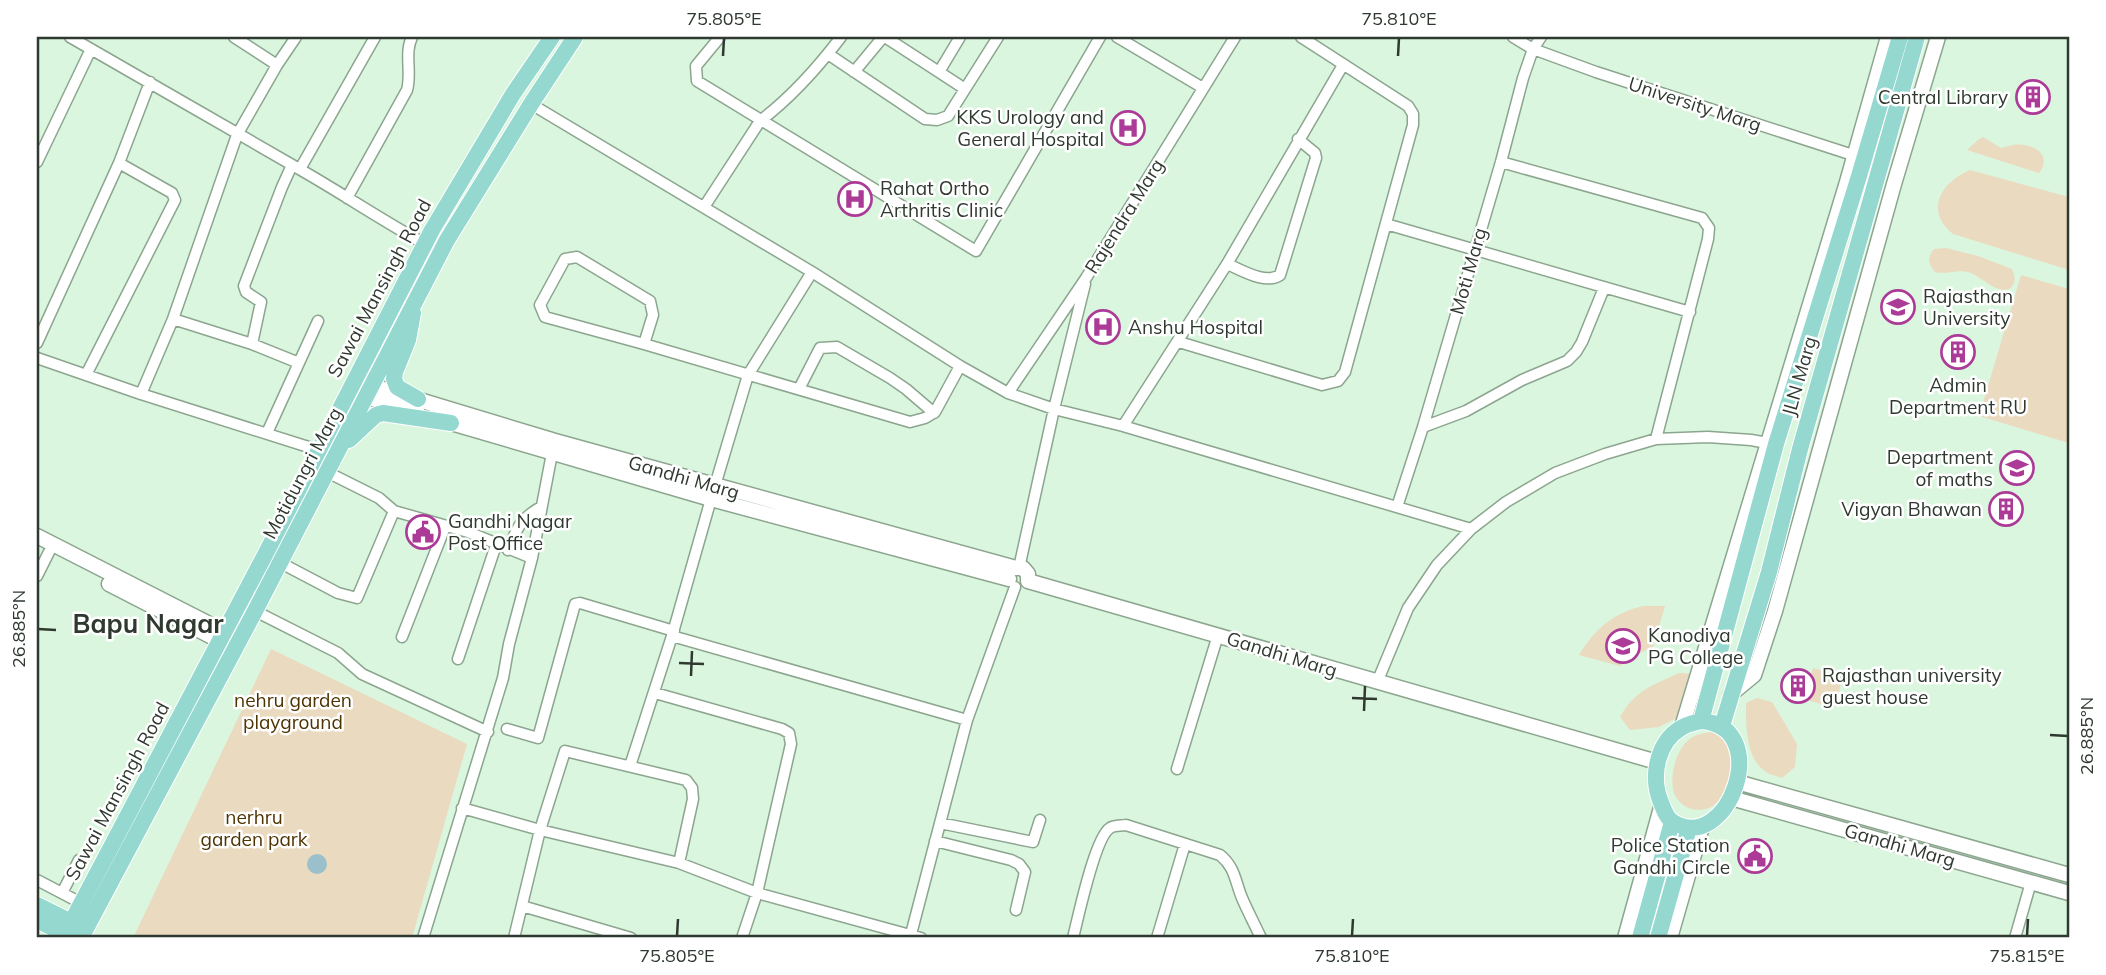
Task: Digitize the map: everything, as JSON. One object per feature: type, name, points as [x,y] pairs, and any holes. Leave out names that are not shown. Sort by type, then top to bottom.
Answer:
[{"type":"main road","name":"Sawai Mansingh Road","points":[[66,931],[223,636],[425,244],[478,151],[552,37]]},
{"type":"main road","name":"Motidungri Marg","points":[[81,938],[255,611],[447,240],[575,37]]},
{"type":"main road","points":[[1860,157],[1888,37]]},
{"type":"main road","name":"JLN Marg","points":[[1701,720],[1772,444],[1860,157],[1900,37]]},
{"type":"main road","name":"JLN Marg","points":[[1722,726],[1769,572],[1800,449],[1917,37]]},
{"type":"main road","points":[[1731,694],[1754,675],[1771,624],[1938,37]]},
{"type":"main road","points":[[413,304],[413,320],[408,340],[394,379],[397,387],[418,400]]},
{"type":"main road","points":[[352,386],[451,423]]},
{"type":"main road","points":[[369,391],[418,400],[553,447]]},
{"type":"main road","points":[[339,448],[376,415],[383,413],[451,423],[553,447]]},
{"type":"main road","points":[[1682,727],[1772,444]]},
{"type":"main road","name":"Gandhi Marg","points":[[553,447],[1017,577],[1342,673],[1378,680],[1657,762]]},
{"type":"main road","points":[[37,536],[223,636]]},
{"type":"main road","points":[[43,549],[223,636]]},
{"type":"main road","points":[[1640,938],[1672,822],[1657,793],[1657,762],[1664,745],[1673,733],[1682,727],[1701,720],[1722,726],[1740,756],[1734,790],[1719,815],[1695,827],[1672,822]]},
{"type":"main road","name":"Gandhi Marg","points":[[1734,790],[2069,875]]},
{"type":"main road","name":"Gandhi Marg","points":[[1734,790],[2069,893]]},
{"type":"main road","points":[[1625,938],[1662,804]]},
{"type":"main road","points":[[1658,938],[1695,827]]},
{"type":"main road","points":[[1670,938],[1695,827]]},
{"type":"main road","points":[[37,905],[66,931]]},
{"type":"main road","points":[[37,920],[66,931]]},
{"type":"street","points":[[70,37],[425,244]]},
{"type":"street","points":[[234,37],[277,65]]},
{"type":"street","points":[[141,394],[173,319],[237,135],[296,37]]},
{"type":"street","points":[[252,344],[261,302],[246,292],[244,286],[282,187],[375,37]]},
{"type":"street","points":[[346,198],[407,90],[412,37]]},
{"type":"street","points":[[720,37],[696,66],[697,81],[976,251],[1100,37]]},
{"type":"street","points":[[704,207],[760,121],[828,54],[841,37]]},
{"type":"street","points":[[854,72],[884,37],[965,89]]},
{"type":"street","points":[[939,72],[960,37]]},
{"type":"street","points":[[828,54],[925,119],[937,120],[947,116],[998,37]]},
{"type":"street","points":[[1117,37],[1203,88]]},
{"type":"street","name":"Rajendra Marg","points":[[1008,393],[1086,278],[1235,37]]},
{"type":"street","points":[[1179,342],[1322,385],[1338,381],[1345,372],[1413,125],[1413,114],[1408,106],[1301,37]]},
{"type":"street","name":"University Marg","points":[[1513,37],[1533,49],[1596,72],[1882,164]]},
{"type":"street","name":"Moti Marg","points":[[1397,507],[1423,428],[1523,78],[1533,49],[1541,37]]},
{"type":"street","points":[[37,162],[91,49]]},
{"type":"street","points":[[1123,426],[1227,264],[1343,65]]},
{"type":"street","points":[[37,343],[118,163],[150,82]]},
{"type":"street","points":[[531,104],[1008,393],[1054,409],[1123,426],[1471,529]]},
{"type":"street","points":[[1227,264],[1268,279],[1280,275],[1316,158],[1315,152],[1298,139]]},
{"type":"street","points":[[1501,162],[1702,218],[1709,228],[1690,313],[1656,439]]},
{"type":"street","points":[[86,374],[175,200],[172,194],[118,163]]},
{"type":"street","points":[[1386,224],[1690,313]]},
{"type":"street","points":[[644,344],[653,315],[650,301],[577,257],[565,259],[540,305],[545,317],[910,422],[934,413],[960,366]]},
{"type":"street","points":[[630,766],[655,693],[748,375],[812,272]]},
{"type":"street","points":[[462,807],[540,830],[679,863],[757,893],[913,937],[967,720],[1017,577],[1086,278]]},
{"type":"street","points":[[1423,428],[1466,411],[1521,380],[1567,361],[1582,342],[1604,288]]},
{"type":"street","points":[[173,319],[252,344],[299,363]]},
{"type":"street","points":[[267,433],[318,321]]},
{"type":"street","points":[[799,389],[820,348],[837,347],[890,378],[934,413]]},
{"type":"street","points":[[37,358],[318,450]]},
{"type":"street","points":[[1378,680],[1408,608],[1437,565],[1471,529],[1506,502],[1555,473],[1656,439],[1708,437],[1772,444]]},
{"type":"street","points":[[423,938],[462,807],[488,732],[532,558],[553,447]]},
{"type":"street","points":[[327,472],[379,498],[394,511],[468,532],[532,558]]},
{"type":"street","points":[[508,550],[520,522],[541,507]]},
{"type":"street","points":[[279,562],[338,593],[357,598],[394,511]]},
{"type":"street","points":[[402,636],[445,527]]},
{"type":"street","points":[[458,659],[496,544]]},
{"type":"street","points":[[37,576],[43,549]]},
{"type":"street","points":[[507,729],[538,738],[575,604],[580,603],[967,720]]},
{"type":"street","points":[[255,611],[338,653],[362,674],[488,732]]},
{"type":"street","points":[[1177,769],[1218,635]]},
{"type":"street","points":[[655,693],[789,733],[790,744],[757,893],[741,938]]},
{"type":"street","points":[[514,938],[540,830],[565,751],[686,780],[692,788],[693,799],[679,863]]},
{"type":"street","points":[[940,823],[1033,842],[1040,820]]},
{"type":"street","points":[[1073,938],[1095,856],[1104,834],[1112,827],[1126,825],[1220,855],[1230,863],[1241,896],[1261,938]]},
{"type":"street","points":[[935,841],[1019,863],[1025,872],[1016,910]]},
{"type":"street","points":[[1157,938],[1185,844]]},
{"type":"street","points":[[62,893],[79,860]]},
{"type":"street","points":[[37,880],[81,903]]},
{"type":"street","points":[[2015,938],[2031,882]]},
{"type":"street","points":[[522,906],[626,938]]},
{"type":"green space","points":[[1983,137],[2001,148],[2027,145],[2042,155],[2043,166],[2039,173],[1967,150]]},
{"type":"green space","points":[[1970,170],[2069,197],[2069,270],[1953,234],[1944,225],[1938,207],[1944,189]]},
{"type":"green space","points":[[1946,248],[2012,269],[2015,279],[2013,285],[2003,290],[1968,272],[1935,272],[1930,263],[1930,255],[1934,249]]},
{"type":"green space","points":[[2021,275],[2069,289],[2069,443],[1979,416]]},
{"type":"green space","points":[[1643,606],[1665,606],[1653,647],[1620,666],[1579,655],[1606,623]]},
{"type":"green space","points":[[271,649],[467,744],[412,938],[133,938]]},
{"type":"green space","points":[[1813,668],[1843,677],[1834,708],[1804,699]]},
{"type":"green space","points":[[1679,673],[1695,674],[1682,715],[1659,727],[1630,730],[1620,717],[1632,701],[1645,690]]},
{"type":"green space","points":[[1757,698],[1772,702],[1797,744],[1795,767],[1782,778],[1759,766],[1750,750],[1746,703]]},
{"type":"green space","points":[[1712,732],[1729,746],[1732,759],[1730,774],[1719,801],[1707,809],[1694,809],[1682,804],[1674,793],[1672,779],[1675,763],[1681,748],[1691,738]]},
{"type":"water","points":[[317,854],[324,857],[327,864],[324,871],[317,874],[310,871],[307,864],[310,857]]},
{"type":"place","name":"Central Library","points":[[2033,97]]},
{"type":"place","name":"KKS Urology and General Hospital","points":[[1128,128]]},
{"type":"place","name":"Rahat Ortho Arthritis Clinic","points":[[855,199]]},
{"type":"place","name":"Rajasthan University","points":[[1898,307]]},
{"type":"place","name":"Anshu Hospital","points":[[1103,327]]},
{"type":"place","name":"Admin Department RU","points":[[1958,352]]},
{"type":"place","name":"Department of maths","points":[[2017,468]]},
{"type":"place","name":"Vigyan Bhawan","points":[[2006,509]]},
{"type":"place","name":"Gandhi Nagar Post Office","points":[[423,532]]},
{"type":"place","name":"Kanodiya PG College","points":[[1623,646]]},
{"type":"place","name":"Rajasthan university guest house","points":[[1798,686]]},
{"type":"place","name":"Police Station Gandhi Circle","points":[[1755,856]]},
{"type":"district","name":"Bapu Nagar","points":[[148,624]]},
{"type":"park label","name":"nehru garden playground","points":[[293,711]]},
{"type":"park label","name":"nerhru garden park","points":[[254,828]]}]
